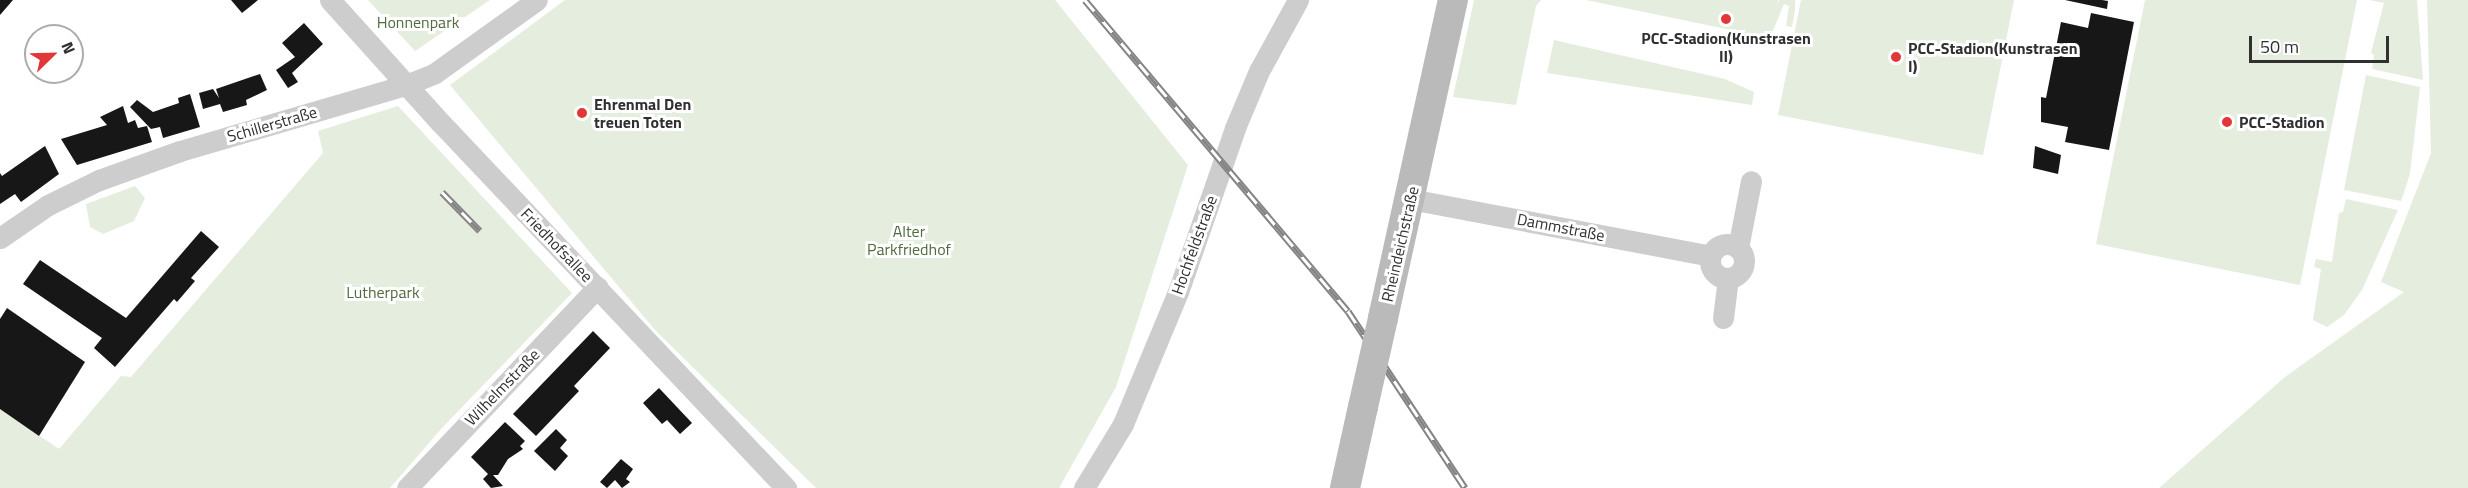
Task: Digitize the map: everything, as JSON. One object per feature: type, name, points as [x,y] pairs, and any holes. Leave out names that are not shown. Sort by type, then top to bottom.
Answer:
[{"type":"main road","name":"Rheindeichstraße","points":[[1344,488],[1454,0]]},
{"type":"street","name":"Friedhofsallee","points":[[330,0],[406,85],[784,487]]},
{"type":"street","name":"Schillerstraße","points":[[0,238],[48,205],[99,180],[180,150],[406,85],[435,73],[537,0]]},
{"type":"street","name":"Hochfeldstraße","points":[[1084,488],[1123,424],[1178,292],[1235,128],[1259,71],[1298,0]]},
{"type":"street","points":[[1711,256],[1715,273],[1728,278],[1739,272],[1745,256],[1751,181]]},
{"type":"street","name":"Dammstraße","points":[[1410,199],[1711,256],[1720,245],[1745,256]]},
{"type":"street","points":[[1723,318],[1728,278]]},
{"type":"street","name":"Wilhelmstraße","points":[[407,488],[598,287]]},
{"type":"green space","name":"Honnenpark","points":[[368,0],[490,0],[415,51]]},
{"type":"green space","name":"Alter Parkfriedhof","points":[[565,0],[1055,0],[1188,165],[1116,387],[1059,488],[816,488],[655,330],[450,85]]},
{"type":"green space","points":[[1474,0],[1541,0],[1536,6],[1516,105],[1453,97]]},
{"type":"green space","name":"PCC-Stadion(Kunstrasen II)","points":[[1586,0],[1778,0],[1777,7],[1779,0],[1795,0],[1795,10],[1792,27],[1786,26],[1789,6],[1784,4],[1770,38]]},
{"type":"green space","name":"PCC-Stadion(Kunstrasen I)","points":[[1801,0],[2014,0],[1983,155],[1778,115]]},
{"type":"green space","name":"PCC-Stadion","points":[[2145,0],[2357,0],[2300,285],[2096,244]]},
{"type":"green space","points":[[2369,0],[2417,0],[2423,80],[2372,69],[2374,55],[2371,53],[2384,3]]},
{"type":"green space","points":[[2427,0],[2468,0],[2468,488],[2159,488],[2285,377],[2404,292],[2381,282],[2431,153]]},
{"type":"green space","points":[[1554,40],[1725,79],[1754,92],[1752,105],[1547,73]]},
{"type":"green space","points":[[2366,75],[2420,87],[2410,174],[2401,201],[2344,190]]},
{"type":"green space","name":"Lutherpark","points":[[398,106],[572,293],[441,429],[390,488],[0,488],[0,409],[59,449],[121,376],[131,377],[323,153],[318,131]]},
{"type":"green space","points":[[135,186],[145,198],[134,221],[103,234],[90,227],[86,204]]},
{"type":"green space","points":[[2346,199],[2398,210],[2362,290],[2344,315],[2327,327],[2313,320],[2321,269],[2314,267],[2316,259],[2332,262],[2339,213],[2343,212]]},
{"type":"building","points":[[0,0],[13,0],[0,15]]},
{"type":"building","points":[[231,0],[258,0],[242,13]]},
{"type":"building","points":[[2065,0],[2102,0],[2108,1],[2107,9]]},
{"type":"building","points":[[2091,13],[2134,22],[2109,150],[2065,142],[2068,127],[2041,122],[2041,97],[2046,98],[2061,22],[2088,28]]},
{"type":"building","points":[[304,23],[323,44],[292,73],[298,82],[288,88],[276,70],[295,57],[282,43]]},
{"type":"building","points":[[260,74],[267,90],[246,100],[247,105],[223,112],[220,104],[203,109],[199,93],[213,89],[219,98],[216,89]]},
{"type":"building","points":[[190,94],[200,127],[163,138],[160,127],[151,129],[130,107],[137,100],[153,112],[179,103],[178,98]]},
{"type":"building","points":[[123,106],[128,123],[135,120],[138,128],[147,126],[152,142],[77,165],[61,139],[107,125],[100,117]]},
{"type":"building","points":[[45,146],[59,174],[21,202],[15,194],[0,204],[0,173],[2,176]]},
{"type":"building","points":[[2035,146],[2061,155],[2058,174],[2033,168]]},
{"type":"building","points":[[201,231],[219,247],[191,278],[195,281],[177,302],[174,299],[115,367],[94,348],[102,338],[23,284],[40,260],[126,318]]},
{"type":"building","points":[[7,308],[85,362],[39,436],[0,409],[0,319]]},
{"type":"building","points":[[593,331],[610,348],[574,386],[579,391],[536,436],[513,414]]},
{"type":"building","points":[[659,388],[692,423],[680,434],[667,420],[662,424],[643,403]]},
{"type":"building","points":[[505,422],[525,441],[520,446],[523,449],[508,459],[498,475],[493,475],[503,486],[491,488],[483,479],[488,474],[471,457]]},
{"type":"building","points":[[556,429],[567,440],[560,448],[568,456],[555,471],[534,451]]},
{"type":"building","points":[[621,459],[633,469],[626,479],[630,482],[622,488],[615,480],[607,488],[600,482]]},
{"type":"railway","points":[[1085,0],[1348,311],[1465,488]]},
{"type":"railway","points":[[442,192],[480,231]]},
{"type":"place","name":"PCC-Stadion(Kunstrasen II)","points":[[1726,19]]},
{"type":"place","name":"PCC-Stadion(Kunstrasen I)","points":[[1896,57]]},
{"type":"place","name":"Ehrenmal Den treuen Toten","points":[[582,113]]},
{"type":"place","name":"PCC-Stadion","points":[[2227,122]]}]
